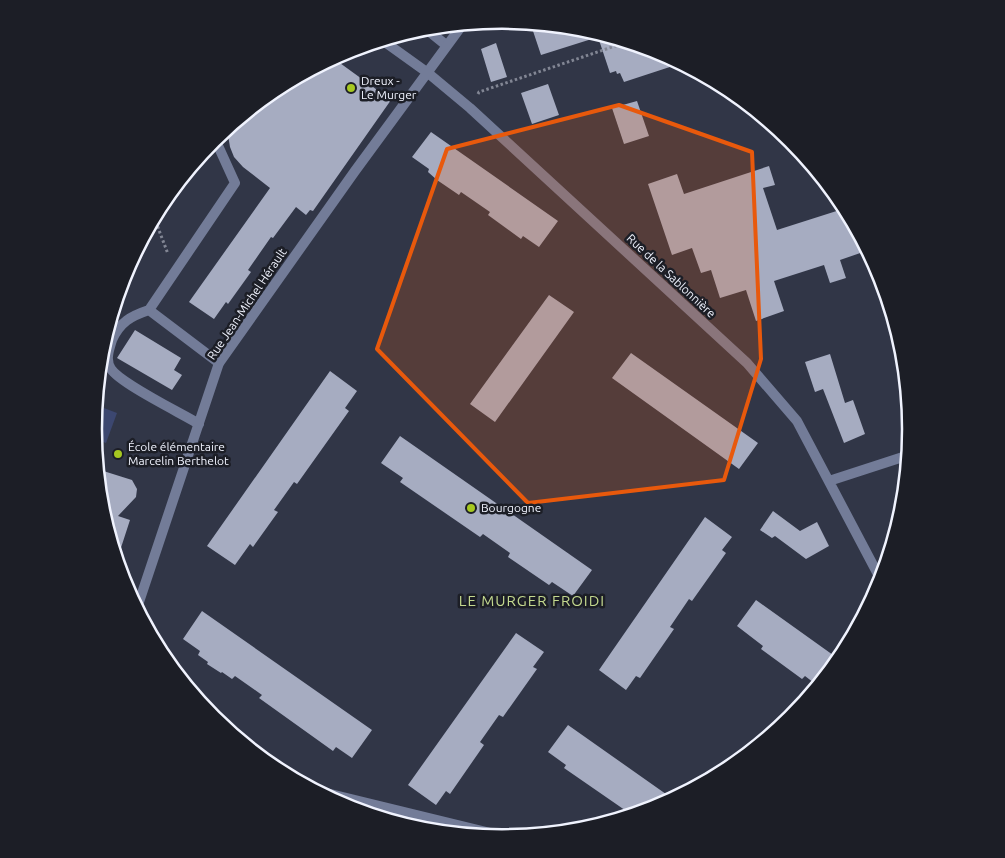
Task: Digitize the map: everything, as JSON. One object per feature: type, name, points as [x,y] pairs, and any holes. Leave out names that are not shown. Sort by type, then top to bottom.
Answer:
[{"type":"street","name":"Rue Jean-Michel Hérault","points":[[140,598],[219,363],[457,31]]},
{"type":"street","points":[[433,35],[446,45]]},
{"type":"street","name":"Rue de la Sablonnière","points":[[389,45],[428,73],[470,108],[747,364],[797,421],[876,571]]},
{"type":"street","points":[[112,340],[128,317],[149,310],[235,183],[218,147]]},
{"type":"street","points":[[149,310],[219,363]]},
{"type":"street","points":[[109,360],[111,369],[124,382],[199,424]]},
{"type":"street","points":[[829,481],[902,457]]},
{"type":"street","points":[[347,798],[464,827]]},
{"type":"path","points":[[470,108],[479,92],[617,45]]},
{"type":"path","points":[[158,227],[174,272]]},
{"type":"highlighted area","points":[[619,105],[752,152],[761,359],[724,480],[528,503],[377,349],[447,149]]},
{"type":"shaded area","points":[[103,408],[117,413],[106,443],[102,442]]},
{"type":"building","points":[[533,31],[555,32],[592,39],[541,55]]},
{"type":"building","points":[[599,40],[631,50],[672,66],[624,82],[620,73],[617,74],[616,71],[610,73]]},
{"type":"building","points":[[496,43],[507,77],[491,82],[481,49]]},
{"type":"building","points":[[340,63],[391,100],[313,211],[310,210],[306,215],[296,207],[273,238],[271,237],[248,270],[251,272],[228,304],[226,302],[214,319],[189,302],[270,188],[243,167],[234,157],[228,138],[259,111],[302,82]]},
{"type":"building","points":[[548,84],[559,115],[532,124],[521,93]]},
{"type":"building","points":[[637,101],[649,136],[624,144],[612,108]]},
{"type":"building","points":[[431,132],[558,221],[539,247],[523,236],[521,239],[488,215],[490,212],[461,192],[459,195],[437,180],[428,172],[429,169],[412,157]]},
{"type":"building","points":[[769,166],[775,185],[763,188],[777,230],[837,211],[861,253],[840,260],[846,278],[830,283],[824,265],[774,281],[784,311],[756,321],[746,290],[720,298],[711,270],[701,273],[692,248],[672,255],[648,184],[677,174],[684,194]]},
{"type":"building","points":[[549,295],[574,312],[495,422],[470,404]]},
{"type":"building","points":[[135,330],[181,358],[174,370],[182,375],[172,390],[117,358]]},
{"type":"building","points":[[631,353],[758,443],[739,469],[612,378]]},
{"type":"building","points":[[830,354],[845,403],[853,400],[865,434],[844,443],[823,389],[815,392],[805,362]]},
{"type":"building","points":[[330,371],[357,391],[345,408],[349,411],[297,484],[294,482],[274,510],[278,512],[253,547],[250,544],[235,565],[207,546]]},
{"type":"building","name":"Bourgogne","points":[[400,436],[592,570],[573,596],[552,582],[549,585],[508,557],[510,553],[483,534],[480,537],[400,482],[403,478],[381,463]]},
{"type":"building","points":[[105,471],[132,480],[137,489],[136,497],[118,516],[130,520],[121,549],[110,507]]},
{"type":"building","points":[[773,511],[800,531],[817,522],[829,546],[806,559],[775,536],[772,538],[760,530]]},
{"type":"building","points":[[705,517],[732,537],[722,550],[726,553],[692,601],[689,599],[670,627],[674,629],[640,678],[636,676],[626,690],[599,670]]},
{"type":"building","points":[[756,600],[833,655],[813,682],[805,676],[802,679],[761,649],[763,646],[737,626]]},
{"type":"building","points":[[202,611],[372,730],[352,758],[336,747],[333,751],[259,698],[262,695],[235,676],[232,679],[207,664],[208,662],[198,655],[200,651],[183,639]]},
{"type":"building","points":[[516,633],[544,652],[533,667],[537,669],[503,717],[499,715],[480,742],[484,745],[450,794],[446,791],[436,805],[408,785]]},
{"type":"building","points":[[568,725],[666,794],[625,810],[564,768],[566,765],[548,752]]},
{"type":"place","name":"Dreux - Le Murger","points":[[351,88]]},
{"type":"place","name":"École élémentaire Marcelin Berthelot","points":[[118,454]]},
{"type":"place","name":"Bourgogne","points":[[471,508]]},
{"type":"district","name":"LE MURGER FROIDI","points":[[532,601]]}]
